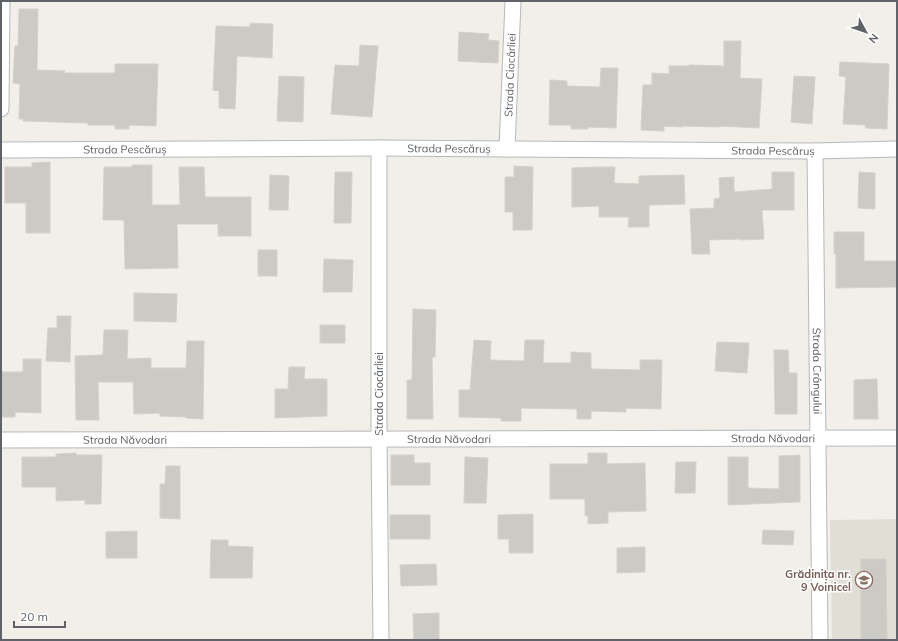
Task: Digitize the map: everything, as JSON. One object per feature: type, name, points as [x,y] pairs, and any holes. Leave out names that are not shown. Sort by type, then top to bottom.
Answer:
[{"type":"street","points":[[1,109],[2,1]]},
{"type":"street","name":"Strada Ciocârliei","points":[[507,149],[513,1]]},
{"type":"street","name":"Strada Ciocârliei","points":[[379,148],[381,640]]},
{"type":"street","name":"Strada Pescăruș","points":[[1,150],[379,148],[815,151],[897,149]]},
{"type":"street","name":"Strada Crângului","points":[[815,151],[820,640]]},
{"type":"street","name":"Strada Năvodari","points":[[1,440],[897,438]]},
{"type":"shaded area","name":"Grădinița nr. 9 Voinicel","points":[[897,519],[897,640],[832,640],[830,520]]},
{"type":"building","points":[[19,9],[38,9],[37,70],[65,71],[64,73],[115,73],[115,64],[158,64],[156,126],[129,125],[129,129],[115,129],[115,125],[23,121],[23,119],[19,119],[20,84],[13,83],[15,46],[18,46]]},
{"type":"building","points":[[250,23],[273,24],[272,58],[237,56],[235,109],[219,108],[219,91],[213,90],[216,26],[250,27]]},
{"type":"building","points":[[459,32],[489,34],[488,40],[499,41],[498,63],[458,61]]},
{"type":"building","points":[[724,41],[741,41],[740,78],[762,79],[759,128],[664,126],[664,131],[641,130],[643,85],[652,85],[652,73],[669,74],[669,66],[724,66]]},
{"type":"building","points":[[360,45],[378,46],[372,117],[331,114],[335,65],[359,66]]},
{"type":"building","points":[[840,62],[889,64],[887,129],[865,128],[866,125],[843,124],[846,77],[839,76]]},
{"type":"building","points":[[601,68],[618,68],[616,128],[588,127],[588,129],[571,129],[571,125],[549,125],[550,80],[567,81],[567,86],[600,87]]},
{"type":"building","points":[[279,76],[304,77],[303,122],[277,121]]},
{"type":"building","points":[[794,76],[815,77],[812,124],[791,122]]},
{"type":"building","points":[[50,162],[50,233],[26,233],[26,203],[5,203],[5,167],[32,167],[32,163]]},
{"type":"building","points":[[132,165],[152,165],[152,205],[180,205],[179,167],[204,167],[205,197],[251,197],[251,236],[218,236],[218,224],[177,224],[178,268],[125,269],[124,220],[103,220],[104,167],[132,167]]},
{"type":"building","points":[[514,166],[533,167],[532,230],[513,230],[513,212],[505,212],[505,177],[514,177]]},
{"type":"building","points":[[615,167],[614,183],[639,184],[639,176],[684,175],[685,204],[649,205],[649,227],[628,227],[629,217],[599,217],[599,206],[572,207],[572,168]]},
{"type":"building","points":[[335,172],[352,172],[351,223],[334,223]]},
{"type":"building","points":[[772,172],[794,172],[794,210],[762,210],[764,239],[709,240],[710,254],[692,254],[690,209],[714,208],[714,199],[720,198],[719,178],[734,177],[734,192],[772,189]]},
{"type":"building","points":[[859,172],[875,173],[875,209],[858,208]]},
{"type":"building","points":[[270,175],[289,176],[288,210],[269,210]]},
{"type":"building","points":[[834,232],[864,232],[864,261],[897,261],[897,287],[836,288],[836,254],[834,254]]},
{"type":"building","points":[[258,250],[277,250],[277,276],[258,276]]},
{"type":"building","points":[[324,259],[353,260],[352,292],[323,292]]},
{"type":"building","points":[[134,293],[177,294],[176,322],[134,321]]},
{"type":"building","points":[[413,309],[436,310],[435,357],[432,357],[433,419],[407,419],[407,380],[412,380]]},
{"type":"building","points":[[57,316],[71,316],[70,362],[46,361],[48,328],[57,328]]},
{"type":"building","points":[[320,325],[345,325],[345,343],[320,343]]},
{"type":"building","points":[[104,330],[128,330],[127,359],[151,358],[151,368],[186,368],[187,341],[204,341],[203,419],[160,416],[160,413],[134,414],[133,382],[98,382],[99,420],[76,420],[75,356],[103,355]]},
{"type":"building","points":[[474,340],[491,341],[490,360],[524,361],[525,340],[544,340],[543,363],[571,363],[571,352],[591,353],[591,369],[640,370],[640,360],[662,360],[661,409],[626,408],[626,412],[591,411],[591,419],[577,419],[577,409],[521,408],[521,421],[501,421],[501,418],[459,417],[459,390],[470,390]]},
{"type":"building","points":[[717,342],[749,343],[747,373],[715,371]]},
{"type":"building","points":[[774,350],[788,350],[789,373],[797,373],[797,414],[775,414]]},
{"type":"building","points":[[23,359],[41,359],[41,413],[15,412],[15,417],[1,417],[1,372],[23,372]]},
{"type":"building","points":[[289,367],[305,367],[304,379],[327,379],[327,416],[275,418],[275,389],[288,389]]},
{"type":"building","points":[[877,379],[878,419],[854,419],[854,380]]},
{"type":"building","points":[[76,453],[76,455],[102,455],[101,504],[85,504],[85,500],[56,501],[56,487],[22,487],[22,457],[56,457],[56,454]]},
{"type":"building","points":[[588,453],[607,453],[607,464],[645,463],[646,511],[608,512],[608,523],[588,524],[588,516],[585,516],[585,499],[550,499],[550,464],[588,464]]},
{"type":"building","points":[[391,455],[414,455],[414,463],[430,463],[430,485],[391,485]]},
{"type":"building","points":[[800,455],[800,502],[728,505],[728,457],[748,457],[748,488],[779,489],[779,456]]},
{"type":"building","points":[[465,457],[488,458],[486,503],[464,503]]},
{"type":"building","points":[[676,462],[696,462],[695,493],[675,493]]},
{"type":"building","points":[[166,466],[180,466],[180,519],[160,518],[160,484],[165,484]]},
{"type":"building","points":[[533,514],[533,553],[509,553],[509,539],[498,539],[498,515]]},
{"type":"building","points":[[390,515],[430,515],[430,539],[390,539]]},
{"type":"building","points":[[763,530],[794,531],[793,545],[762,544]]},
{"type":"building","points":[[137,531],[137,558],[106,558],[106,532]]},
{"type":"building","points":[[211,540],[228,540],[228,546],[253,547],[252,578],[210,578]]},
{"type":"building","points":[[645,547],[645,572],[617,573],[617,548]]},
{"type":"building","points":[[861,559],[886,559],[887,640],[861,640]]},
{"type":"building","points":[[436,564],[437,585],[401,586],[400,565]]},
{"type":"building","points":[[439,613],[439,640],[414,640],[413,614]]},
{"type":"place","name":"Grădinița nr. 9 Voinicel","points":[[864,580]]}]
